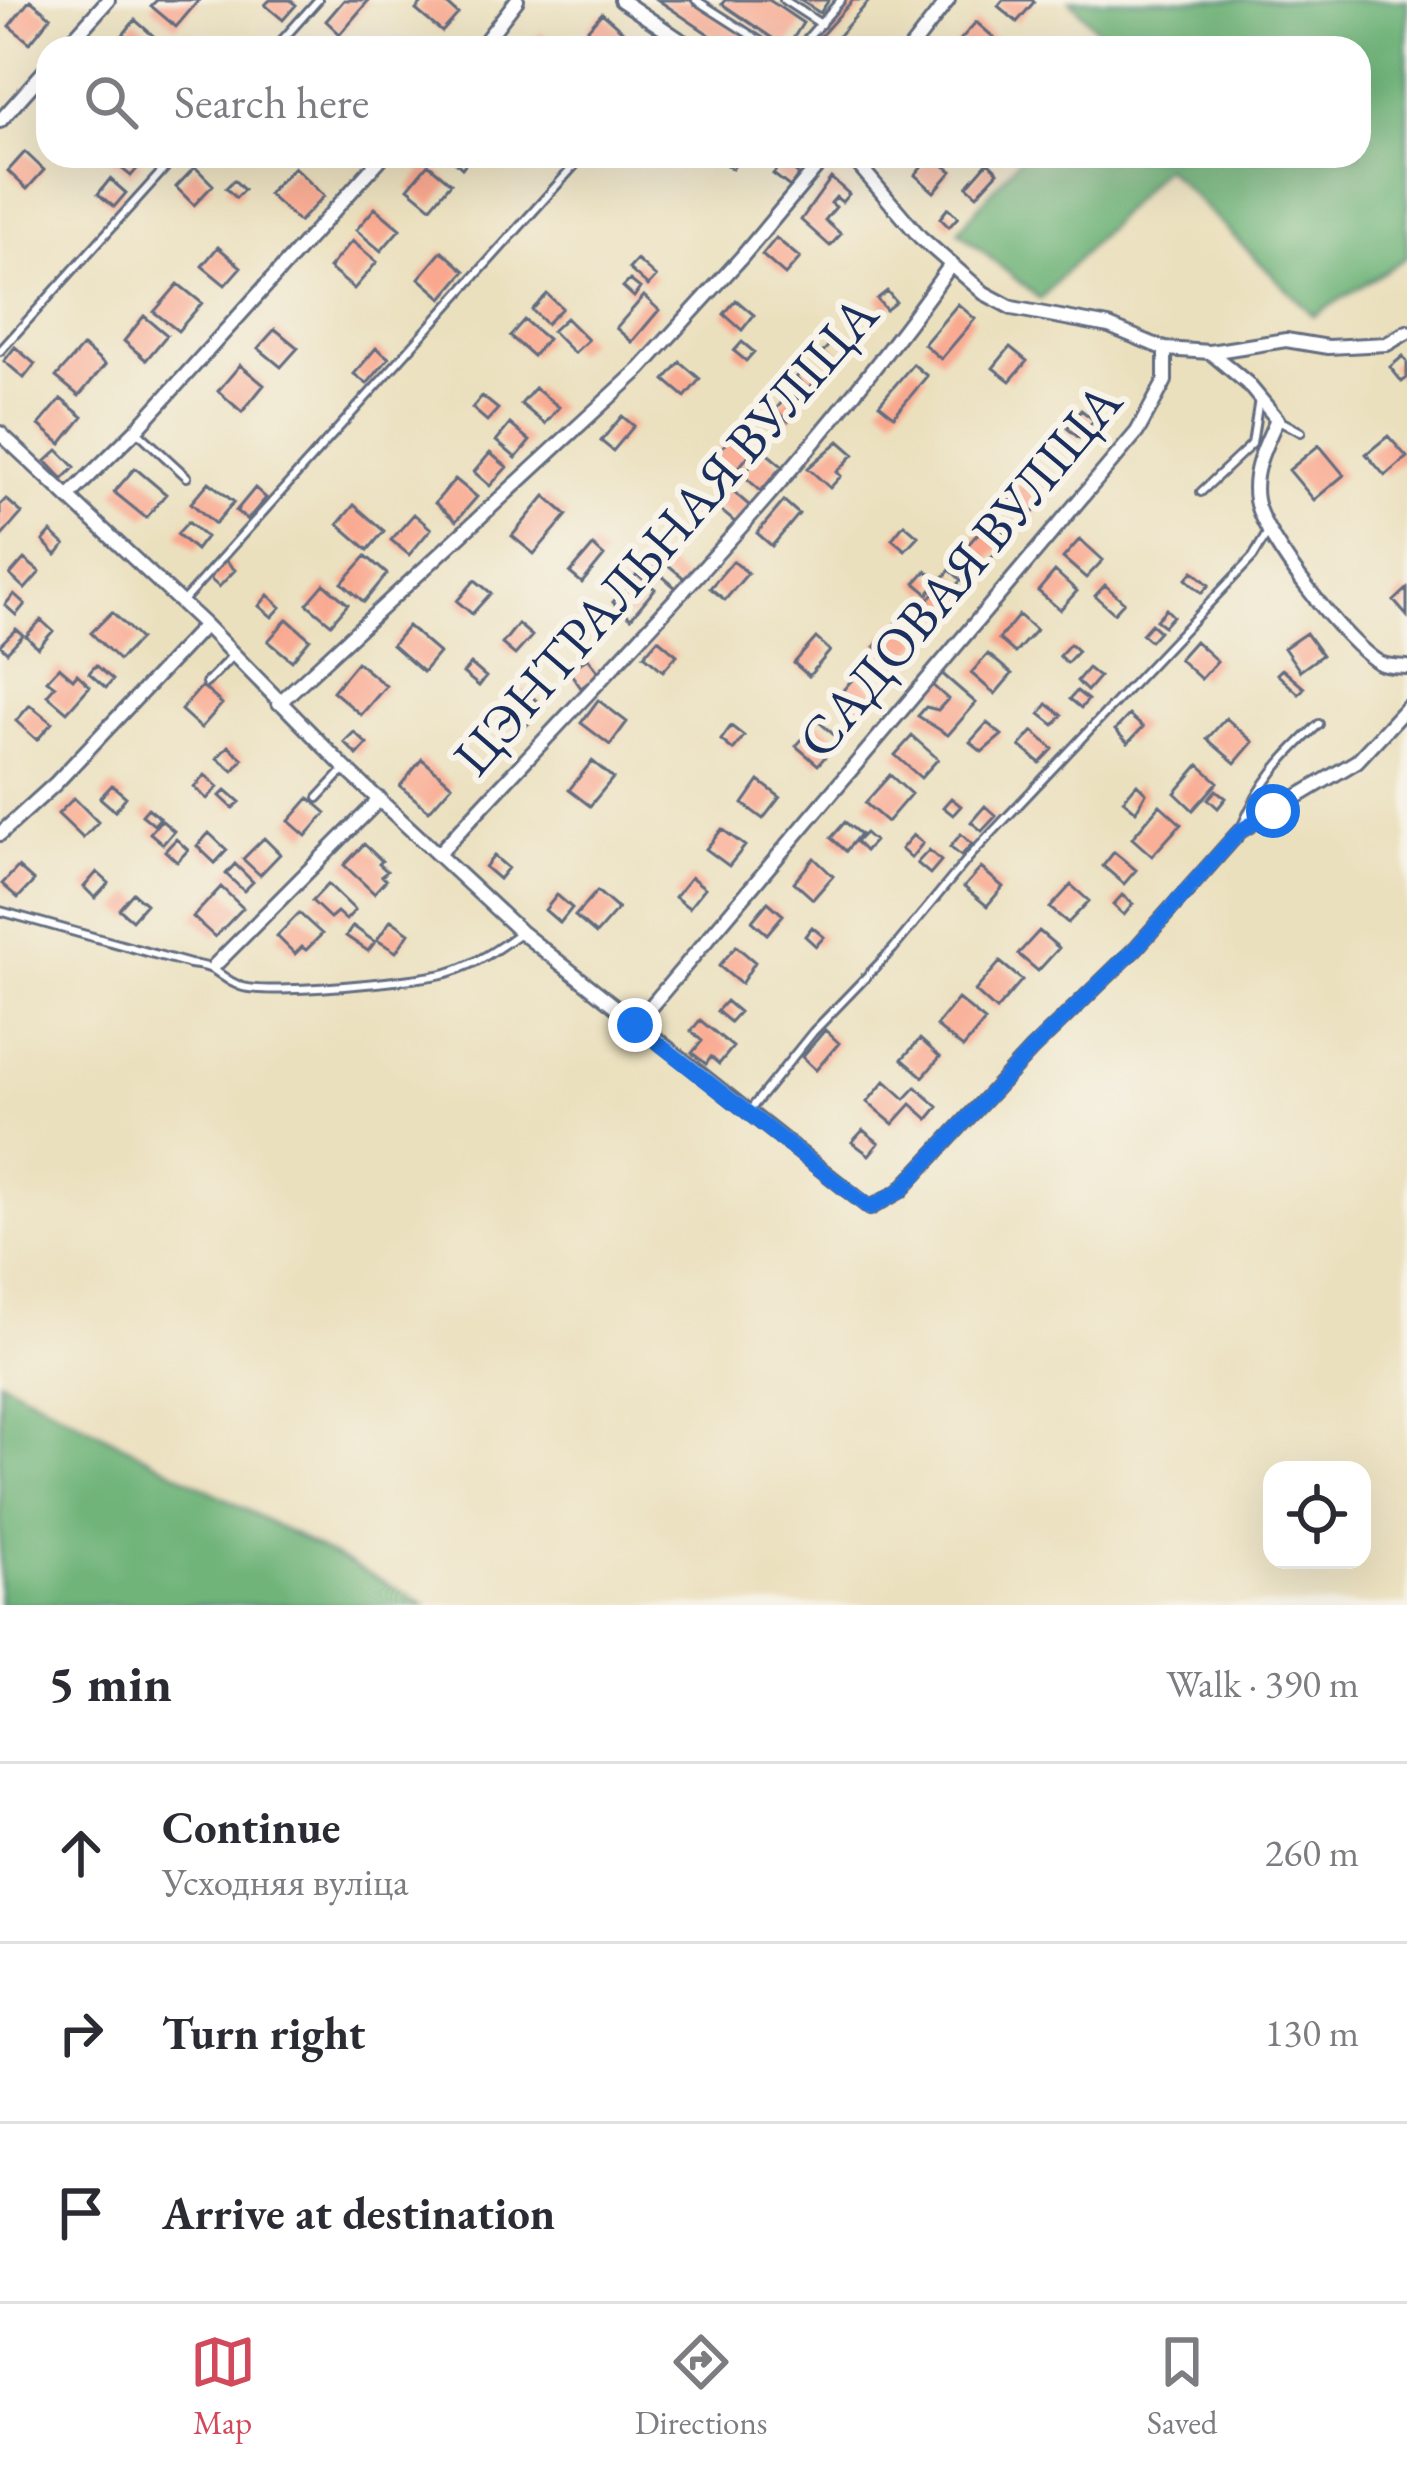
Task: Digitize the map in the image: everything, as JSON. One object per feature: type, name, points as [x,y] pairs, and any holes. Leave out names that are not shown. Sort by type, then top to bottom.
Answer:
[{"type":"street","points":[[76,36],[107,0]]},
{"type":"street","points":[[489,36],[517,0]]},
{"type":"street","points":[[621,0],[669,36]]},
{"type":"street","points":[[920,36],[948,0]]},
{"type":"street","points":[[0,121],[36,80]]},
{"type":"street","points":[[68,497],[136,430],[372,168]]},
{"type":"street","points":[[279,704],[640,369],[816,168]]},
{"type":"street","points":[[861,168],[920,238],[984,293],[1012,308],[1109,326],[1165,349]]},
{"type":"street","name":"ЦЭНТРАЛЬНАЯ ВУЛІЦА","points":[[438,854],[685,586],[883,361],[950,266]]},
{"type":"street","name":"САДОВАЯ ВУЛІЦА","points":[[635,1025],[1137,432],[1165,381],[1165,349],[1210,352],[1286,340],[1328,347],[1387,344],[1407,332]]},
{"type":"street","points":[[1210,352],[1260,396],[1277,419],[1255,481],[1258,508],[1269,529],[1340,631],[1382,665],[1407,667]]},
{"type":"street","points":[[3,442],[205,625],[279,704],[520,932],[870,1208],[900,1191],[1031,1050],[1136,948],[1240,831],[1357,761],[1407,707]]},
{"type":"street","points":[[0,834],[55,784],[205,625]]},
{"type":"street","points":[[214,966],[380,799]]},
{"type":"lane","points":[[286,36],[318,0]]},
{"type":"lane","points":[[696,0],[710,3],[755,36]]},
{"type":"lane","points":[[784,0],[821,24]]},
{"type":"lane","points":[[810,36],[841,0]]},
{"type":"lane","points":[[0,351],[165,168]]},
{"type":"lane","points":[[181,604],[573,168]]},
{"type":"lane","points":[[1201,492],[1252,444],[1260,396]]},
{"type":"lane","points":[[1277,419],[1301,432]]},
{"type":"lane","points":[[136,430],[188,477]]},
{"type":"lane","points":[[747,1112],[1018,803],[1253,557],[1269,529]]},
{"type":"lane","points":[[206,682],[233,655]]},
{"type":"lane","points":[[1240,831],[1275,766],[1319,724]]},
{"type":"lane","points":[[318,798],[345,768]]},
{"type":"lane","points":[[0,910],[190,964],[214,966],[240,986],[256,988],[414,979],[450,972],[491,954],[520,932]]},
{"type":"green space","points":[[1070,0],[1407,0],[1407,257],[1314,316],[1165,168],[1371,168],[1371,36],[1103,36]]},
{"type":"green space","points":[[1012,168],[1163,168],[1040,299],[958,231]]},
{"type":"green space","points":[[0,1380],[427,1605],[0,1605]]},
{"type":"building","points":[[30,0],[51,17],[30,43],[9,26]]},
{"type":"building","points":[[157,0],[199,0],[176,27],[151,6]]},
{"type":"building","points":[[270,0],[290,0],[296,5],[283,20],[265,5]]},
{"type":"building","points":[[344,0],[369,0],[340,34],[326,21]]},
{"type":"building","points":[[425,0],[442,0],[458,14],[442,32],[416,10]]},
{"type":"building","points":[[658,0],[693,0],[746,36],[711,36]]},
{"type":"building","points":[[725,0],[769,0],[803,23],[795,36],[769,36],[722,4]]},
{"type":"building","points":[[800,0],[829,0],[820,13]]},
{"type":"building","points":[[853,0],[870,0],[838,36],[821,36]]},
{"type":"building","points":[[1003,0],[1034,2],[1017,22],[998,6]]},
{"type":"building","points":[[602,13],[626,34],[594,36],[587,30]]},
{"type":"building","points":[[135,20],[154,36],[122,36]]},
{"type":"building","points":[[976,22],[992,36],[964,36]]},
{"type":"building","points":[[25,152],[36,168],[44,170],[27,189],[8,171]]},
{"type":"building","points":[[194,168],[213,185],[194,205],[176,187]]},
{"type":"building","points":[[295,168],[324,196],[299,222],[268,194]]},
{"type":"building","points":[[425,168],[433,168],[451,183],[431,207],[408,188]]},
{"type":"building","points":[[778,168],[790,168],[799,175],[790,187],[773,174]]},
{"type":"building","points":[[921,168],[952,171],[934,192],[915,175]]},
{"type":"building","points":[[983,168],[998,172],[977,195],[967,186]]},
{"type":"building","points":[[831,178],[849,194],[842,202],[836,197],[831,203],[836,207],[825,220],[841,234],[830,246],[801,220]]},
{"type":"building","points":[[110,179],[126,193],[114,207],[98,194]]},
{"type":"building","points":[[234,180],[244,190],[236,198],[226,188]]},
{"type":"building","points":[[375,208],[400,229],[381,251],[356,230]]},
{"type":"building","points":[[948,208],[958,217],[949,227],[940,218]]},
{"type":"building","points":[[776,238],[800,258],[785,275],[762,255]]},
{"type":"building","points":[[352,241],[377,262],[354,289],[329,268]]},
{"type":"building","points":[[218,247],[241,267],[225,285],[202,266]]},
{"type":"building","points":[[442,251],[465,271],[442,298],[419,278]]},
{"type":"building","points":[[637,260],[656,277],[648,286],[629,269]]},
{"type":"building","points":[[630,280],[640,288],[634,297],[623,287]]},
{"type":"building","points":[[178,284],[202,303],[178,331],[154,312]]},
{"type":"building","points":[[887,291],[896,302],[886,310],[877,299]]},
{"type":"building","points":[[547,294],[562,308],[546,324],[532,310]]},
{"type":"building","points":[[644,296],[659,310],[632,342],[616,328]]},
{"type":"building","points":[[736,300],[754,315],[742,330],[724,314]]},
{"type":"building","points":[[958,304],[975,319],[941,359],[924,344]]},
{"type":"building","points":[[144,316],[167,335],[146,360],[124,341]]},
{"type":"building","points":[[566,318],[588,340],[574,353],[552,331]]},
{"type":"building","points":[[524,320],[547,339],[533,356],[510,336]]},
{"type":"building","points":[[275,329],[298,348],[281,367],[258,348]]},
{"type":"building","points":[[742,342],[754,352],[746,361],[734,351]]},
{"type":"building","points":[[830,344],[845,356],[837,366],[822,353]]},
{"type":"building","points":[[83,346],[105,365],[79,396],[56,377]]},
{"type":"building","points":[[15,347],[35,364],[24,378],[4,361]]},
{"type":"building","points":[[1010,347],[1027,361],[1010,381],[993,368]]},
{"type":"building","points":[[376,348],[389,358],[367,384],[354,374]]},
{"type":"building","points":[[1403,356],[1407,378],[1402,382],[1390,367]]},
{"type":"building","points":[[680,362],[700,379],[685,397],[665,380]]},
{"type":"building","points":[[913,364],[927,376],[894,416],[879,404]]},
{"type":"building","points":[[240,365],[264,385],[242,412],[218,391]]},
{"type":"building","points":[[804,368],[817,378],[808,389],[796,378]]},
{"type":"building","points":[[535,388],[559,407],[545,424],[521,404]]},
{"type":"building","points":[[790,393],[803,404],[788,421],[775,410]]},
{"type":"building","points":[[482,396],[498,409],[487,421],[472,408]]},
{"type":"building","points":[[61,399],[83,417],[61,444],[39,425]]},
{"type":"building","points":[[1081,410],[1094,420],[1079,438],[1067,428]]},
{"type":"building","points":[[622,416],[634,426],[613,451],[601,441]]},
{"type":"building","points":[[510,424],[530,441],[516,458],[496,441]]},
{"type":"building","points":[[734,434],[753,450],[732,476],[712,459]]},
{"type":"building","points":[[1388,436],[1407,457],[1385,476],[1366,454]]},
{"type":"building","points":[[839,441],[854,454],[830,488],[808,468]]},
{"type":"building","points":[[1319,445],[1344,475],[1314,500],[1289,470]]},
{"type":"building","points":[[58,450],[75,467],[63,479],[46,461]]},
{"type":"building","points":[[764,451],[782,466],[761,491],[743,475]]},
{"type":"building","points":[[490,453],[507,467],[490,486],[474,472]]},
{"type":"building","points":[[135,468],[166,494],[146,518],[114,492]]},
{"type":"building","points":[[1027,474],[1050,493],[1029,517],[1007,497]]},
{"type":"building","points":[[455,479],[477,497],[456,521],[435,503]]},
{"type":"building","points":[[209,482],[234,502],[215,524],[191,503]]},
{"type":"building","points":[[728,487],[751,507],[737,524],[713,504]]},
{"type":"building","points":[[255,488],[266,498],[247,520],[236,511]]},
{"type":"building","points":[[545,496],[567,515],[534,554],[512,536]]},
{"type":"building","points":[[6,499],[22,513],[0,538],[0,505]]},
{"type":"building","points":[[784,501],[799,514],[772,546],[757,533]]},
{"type":"building","points":[[354,505],[384,531],[368,550],[338,524]]},
{"type":"building","points":[[414,514],[431,529],[409,555],[391,540]]},
{"type":"building","points":[[989,521],[1009,538],[985,565],[965,548]]},
{"type":"building","points":[[188,522],[206,537],[196,550],[177,534]]},
{"type":"building","points":[[904,524],[918,536],[905,550],[892,539]]},
{"type":"building","points":[[51,532],[65,545],[56,555],[43,541]]},
{"type":"building","points":[[1080,539],[1103,560],[1086,578],[1063,558]]},
{"type":"building","points":[[593,546],[604,556],[582,583],[570,573]]},
{"type":"building","points":[[366,556],[387,574],[364,602],[342,583]]},
{"type":"building","points":[[24,559],[40,572],[25,589],[10,575]]},
{"type":"building","points":[[661,559],[685,579],[677,589],[653,568]]},
{"type":"building","points":[[225,560],[235,570],[219,587],[208,577]]},
{"type":"building","points":[[733,561],[748,573],[725,600],[710,588]]},
{"type":"building","points":[[950,570],[961,580],[954,588],[943,578]]},
{"type":"building","points":[[926,571],[939,581],[928,594],[915,583]]},
{"type":"building","points":[[1055,571],[1077,591],[1060,610],[1038,591]]},
{"type":"building","points":[[1193,571],[1209,585],[1202,593],[1186,579]]},
{"type":"building","points":[[637,574],[655,589],[631,618],[613,602]]},
{"type":"building","points":[[475,580],[491,593],[472,614],[457,601]]},
{"type":"building","points":[[324,584],[348,604],[331,624],[307,604]]},
{"type":"building","points":[[1105,585],[1124,602],[1114,613],[1095,596]]},
{"type":"building","points":[[941,586],[957,600],[938,619],[923,605]]},
{"type":"building","points":[[1407,589],[1407,616],[1394,601]]},
{"type":"building","points":[[14,594],[25,604],[16,615],[5,605]]},
{"type":"building","points":[[268,595],[281,607],[272,617],[259,606]]},
{"type":"building","points":[[1166,609],[1173,616],[1164,626],[1156,620]]},
{"type":"building","points":[[112,612],[140,639],[119,660],[91,633]]},
{"type":"building","points":[[1019,615],[1036,630],[1015,653],[999,639]]},
{"type":"building","points":[[287,619],[310,639],[292,661],[268,641]]},
{"type":"building","points":[[41,620],[53,631],[38,648],[26,636]]},
{"type":"building","points":[[898,620],[922,641],[900,667],[875,646]]},
{"type":"building","points":[[518,624],[532,636],[515,655],[502,644]]},
{"type":"building","points":[[1151,624],[1159,631],[1150,641],[1142,634]]},
{"type":"building","points":[[408,626],[439,653],[423,672],[392,645]]},
{"type":"building","points":[[16,629],[23,635],[7,652],[0,645]]},
{"type":"building","points":[[1306,633],[1322,655],[1300,671],[1284,648]]},
{"type":"building","points":[[816,638],[830,651],[809,676],[794,663]]},
{"type":"building","points":[[658,639],[677,655],[663,671],[644,655]]},
{"type":"building","points":[[1195,641],[1217,661],[1201,679],[1179,659]]},
{"type":"building","points":[[1070,644],[1078,651],[1067,663],[1059,656]]},
{"type":"building","points":[[988,654],[1012,674],[995,694],[971,673]]},
{"type":"building","points":[[588,658],[600,674],[581,688],[569,671]]},
{"type":"building","points":[[357,662],[386,686],[361,715],[333,691]]},
{"type":"building","points":[[471,664],[486,677],[479,686],[463,673]]},
{"type":"building","points":[[96,665],[113,680],[106,688],[89,673]]},
{"type":"building","points":[[59,667],[90,686],[67,712],[47,695],[55,686],[47,680]]},
{"type":"building","points":[[1088,668],[1099,677],[1087,691],[1077,681]]},
{"type":"building","points":[[1282,669],[1304,688],[1299,694],[1277,674]]},
{"type":"building","points":[[939,671],[976,703],[948,735],[918,716],[926,707],[938,710],[948,699],[930,683]]},
{"type":"building","points":[[857,674],[876,691],[857,713],[838,696]]},
{"type":"building","points":[[202,686],[222,704],[201,728],[181,710]]},
{"type":"building","points":[[525,690],[544,708],[526,726],[508,708]]},
{"type":"building","points":[[1077,691],[1088,700],[1081,708],[1070,699]]},
{"type":"building","points":[[598,700],[627,722],[610,745],[581,723]]},
{"type":"building","points":[[1047,704],[1062,715],[1054,725],[1040,714]]},
{"type":"building","points":[[30,705],[52,723],[37,740],[16,721]]},
{"type":"building","points":[[1129,715],[1143,727],[1128,743],[1115,730]]},
{"type":"building","points":[[1226,718],[1253,742],[1235,763],[1207,739]]},
{"type":"building","points":[[818,721],[840,740],[818,765],[796,746]]},
{"type":"building","points":[[987,723],[1002,735],[982,752],[970,742]]},
{"type":"building","points":[[731,726],[744,736],[733,750],[721,740]]},
{"type":"building","points":[[1033,731],[1053,749],[1040,763],[1020,746]]},
{"type":"building","points":[[354,732],[367,744],[357,755],[344,742]]},
{"type":"building","points":[[912,736],[938,759],[921,778],[895,755]]},
{"type":"building","points":[[228,746],[243,759],[233,771],[217,758]]},
{"type":"building","points":[[422,759],[452,785],[429,811],[400,786]]},
{"type":"building","points":[[592,761],[613,778],[590,806],[569,790]]},
{"type":"building","points":[[1199,765],[1218,782],[1193,810],[1175,793]]},
{"type":"building","points":[[205,775],[218,787],[207,799],[194,787]]},
{"type":"building","points":[[890,775],[911,794],[887,822],[865,803]]},
{"type":"building","points":[[759,781],[780,797],[763,819],[743,804]]},
{"type":"building","points":[[1137,784],[1146,793],[1136,811],[1123,800]]},
{"type":"building","points":[[112,785],[126,797],[115,811],[100,798]]},
{"type":"building","points":[[226,790],[240,802],[233,808],[220,796]]},
{"type":"building","points":[[1216,790],[1226,798],[1218,808],[1208,799]]},
{"type":"building","points":[[74,798],[98,822],[83,838],[58,814]]},
{"type":"building","points":[[309,798],[326,813],[306,836],[289,821]]},
{"type":"building","points":[[951,798],[961,806],[953,815],[943,807]]},
{"type":"building","points":[[1160,805],[1181,824],[1152,856],[1132,838]]},
{"type":"building","points":[[985,806],[996,816],[982,831],[971,822]]},
{"type":"building","points":[[148,808],[160,818],[154,825],[142,815]]},
{"type":"building","points":[[161,820],[174,831],[163,844],[150,833]]},
{"type":"building","points":[[845,822],[860,834],[846,851],[831,838]]},
{"type":"building","points":[[722,829],[745,846],[729,866],[706,849]]},
{"type":"building","points":[[209,833],[227,850],[215,863],[197,846]]},
{"type":"building","points":[[865,833],[874,841],[865,851],[856,842]]},
{"type":"building","points":[[961,834],[972,844],[961,856],[950,847]]},
{"type":"building","points":[[913,835],[923,843],[911,858],[901,849]]},
{"type":"building","points":[[264,838],[280,854],[260,875],[243,859]]},
{"type":"building","points":[[176,839],[188,850],[177,862],[165,851]]},
{"type":"building","points":[[364,844],[387,871],[382,876],[386,880],[374,893],[344,865]]},
{"type":"building","points":[[929,850],[941,861],[930,874],[917,863]]},
{"type":"building","points":[[1114,852],[1136,870],[1124,884],[1103,866]]},
{"type":"building","points":[[494,856],[508,868],[499,879],[485,867]]},
{"type":"building","points":[[814,858],[833,876],[813,899],[794,882]]},
{"type":"building","points":[[235,864],[253,882],[244,891],[226,874]]},
{"type":"building","points":[[18,867],[34,881],[18,898],[2,884]]},
{"type":"building","points":[[981,868],[1003,887],[987,906],[964,887]]},
{"type":"building","points":[[97,872],[109,883],[95,898],[84,887]]},
{"type":"building","points":[[691,877],[705,888],[689,908],[675,897]]},
{"type":"building","points":[[328,884],[355,910],[346,920],[337,912],[330,918],[312,901]]},
{"type":"building","points":[[1071,885],[1089,901],[1068,923],[1050,908]]},
{"type":"building","points":[[221,887],[243,908],[215,937],[193,917]]},
{"type":"building","points":[[597,891],[618,909],[596,934],[575,916]]},
{"type":"building","points":[[133,893],[146,904],[132,920],[119,909]]},
{"type":"building","points":[[557,895],[572,908],[560,923],[545,910]]},
{"type":"building","points":[[1122,895],[1133,904],[1124,915],[1113,905]]},
{"type":"building","points":[[768,902],[783,915],[767,934],[752,921]]},
{"type":"building","points":[[299,913],[322,934],[295,954],[277,936]]},
{"type":"building","points":[[391,920],[409,933],[396,952],[377,940]]},
{"type":"building","points":[[353,926],[375,942],[368,951],[346,936]]},
{"type":"building","points":[[812,927],[824,937],[816,946],[805,936]]},
{"type":"building","points":[[1039,931],[1059,948],[1038,971],[1018,954]]},
{"type":"building","points":[[736,946],[755,962],[741,984],[719,966]]},
{"type":"building","points":[[1000,962],[1022,980],[996,1010],[975,991]]},
{"type":"building","points":[[958,999],[985,1021],[963,1048],[936,1026]]},
{"type":"building","points":[[726,1001],[739,1012],[730,1022],[717,1011]]},
{"type":"building","points":[[700,1020],[733,1047],[719,1064],[711,1057],[706,1064],[692,1053],[702,1041],[691,1031]]},
{"type":"building","points":[[825,1030],[839,1043],[816,1070],[802,1057]]},
{"type":"building","points":[[920,1039],[940,1057],[923,1077],[902,1059]]},
{"type":"building","points":[[885,1081],[905,1099],[916,1087],[938,1107],[928,1119],[911,1104],[893,1124],[867,1102]]},
{"type":"building","points":[[863,1130],[879,1143],[869,1155],[852,1142]]},
{"type":"route","points":[[635,1025],[870,1208],[900,1191],[1031,1050],[1136,948],[1240,831],[1273,811]]}]
